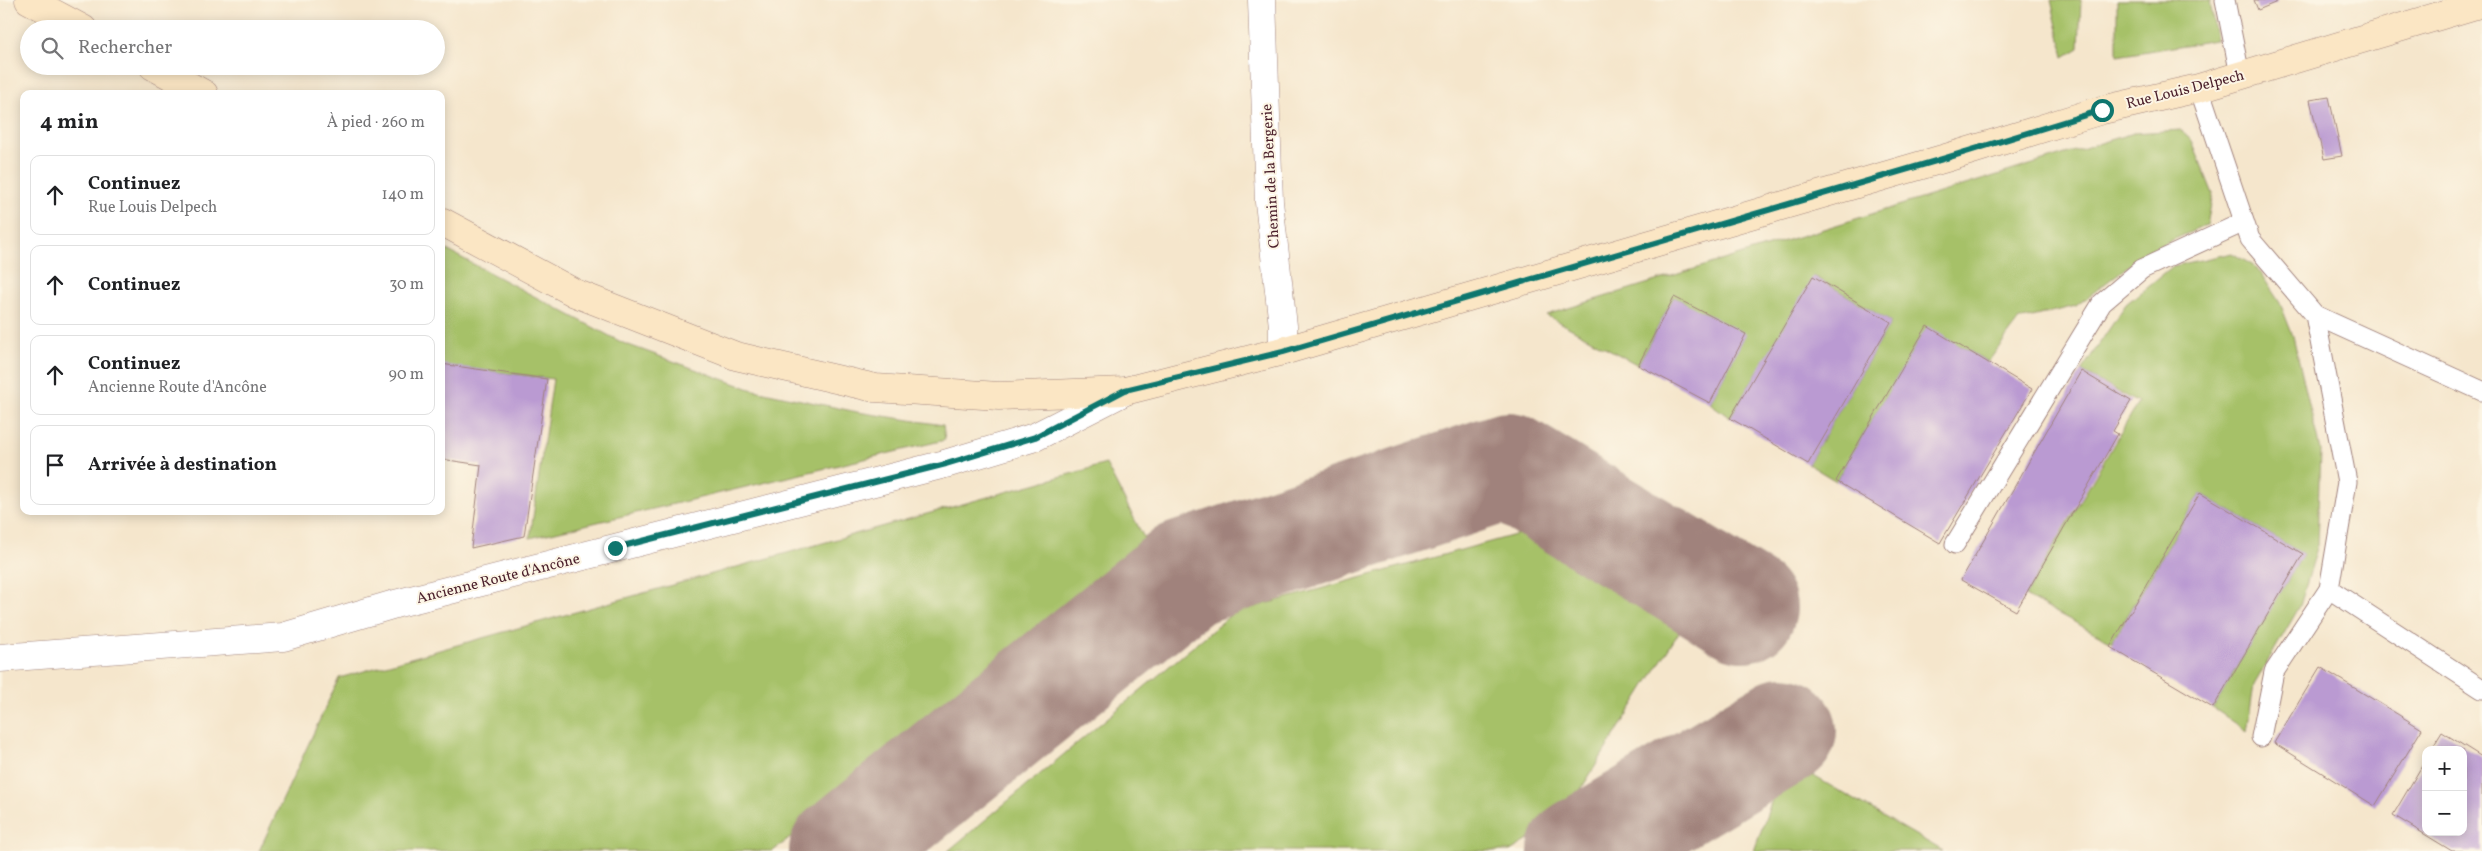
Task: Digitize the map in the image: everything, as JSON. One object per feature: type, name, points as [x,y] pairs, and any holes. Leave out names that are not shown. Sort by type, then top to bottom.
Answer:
[{"type":"street","points":[[29,0],[66,20]]},
{"type":"street","name":"Chemin de la Bergerie","points":[[1262,0],[1269,202],[1283,326],[1283,352]]},
{"type":"street","name":"Rue Louis Delpech","points":[[445,223],[575,293],[736,356],[875,388],[1000,396],[1125,390],[1283,352],[1946,158],[2102,110],[2199,88],[2482,3]]},
{"type":"street","points":[[169,75],[197,90]]},
{"type":"street","name":"Ancienne Route d'Ancône","points":[[0,658],[283,637],[395,604],[946,464],[1035,437],[1125,390]]},
{"type":"lane","points":[[2225,0],[2240,75]]},
{"type":"lane","points":[[2199,88],[2250,239],[2315,315],[2482,391]]},
{"type":"lane","points":[[1955,544],[2102,303],[2142,269],[2244,222]]},
{"type":"lane","points":[[2261,737],[2274,672],[2329,589],[2347,482],[2315,315]]},
{"type":"lane","points":[[2329,589],[2482,688]]},
{"type":"green space","points":[[2051,0],[2081,0],[2079,48],[2064,57]]},
{"type":"green space","points":[[2117,0],[2210,0],[2216,40],[2117,56]]},
{"type":"green space","points":[[2181,130],[2191,139],[2213,194],[2207,225],[2149,250],[2076,306],[2019,320],[1988,362],[1927,327],[1836,481],[1808,464],[1891,322],[1814,276],[1730,418],[1710,403],[1745,335],[1674,297],[1638,365],[1546,315],[2133,133]]},
{"type":"green space","points":[[445,249],[623,343],[750,389],[857,412],[943,425],[945,440],[530,538],[553,379],[445,366]]},
{"type":"green space","points":[[2232,253],[2257,268],[2280,303],[2293,336],[2320,450],[2317,548],[2300,606],[2254,685],[2247,731],[2213,708],[2303,554],[2200,493],[2112,642],[2025,596],[2138,403],[2081,371],[2126,304],[2173,266]]},
{"type":"green space","points":[[1106,464],[1156,561],[773,851],[259,851],[339,678]]},
{"type":"green space","points":[[1544,527],[1686,621],[1561,821],[1510,851],[948,851],[1233,613]]},
{"type":"green space","points":[[1786,760],[1943,851],[1754,851]]},
{"type":"building","points":[[2254,0],[2277,0],[2277,2],[2258,10]]},
{"type":"building","points":[[2329,97],[2342,156],[2324,159],[2310,100]]},
{"type":"building","points":[[1813,276],[1891,322],[1808,464],[1730,418]]},
{"type":"building","points":[[1674,297],[1746,334],[1710,403],[1638,365]]},
{"type":"building","points":[[1927,326],[2032,389],[1940,543],[1836,481]]},
{"type":"building","points":[[445,365],[547,379],[524,536],[471,548],[481,465],[445,460]]},
{"type":"building","points":[[2081,371],[2131,401],[2113,431],[2118,434],[2016,611],[1961,580]]},
{"type":"building","points":[[2200,493],[2303,554],[2213,708],[2110,647]]},
{"type":"building","points":[[2320,667],[2422,729],[2375,806],[2274,743]]},
{"type":"building","points":[[2442,732],[2464,746],[2433,746]]},
{"type":"building","points":[[2467,748],[2482,757],[2482,851],[2452,851],[2427,836],[2467,836]]},
{"type":"building","points":[[2422,766],[2422,833],[2393,815]]},
{"type":"taxiway","points":[[843,851],[1185,574],[1508,466],[1743,608]]},
{"type":"taxiway","points":[[1582,851],[1783,731]]},
{"type":"route","points":[[615,548],[946,464],[1035,437],[1125,390],[1283,352],[1546,273],[1946,158],[2102,110]]}]
